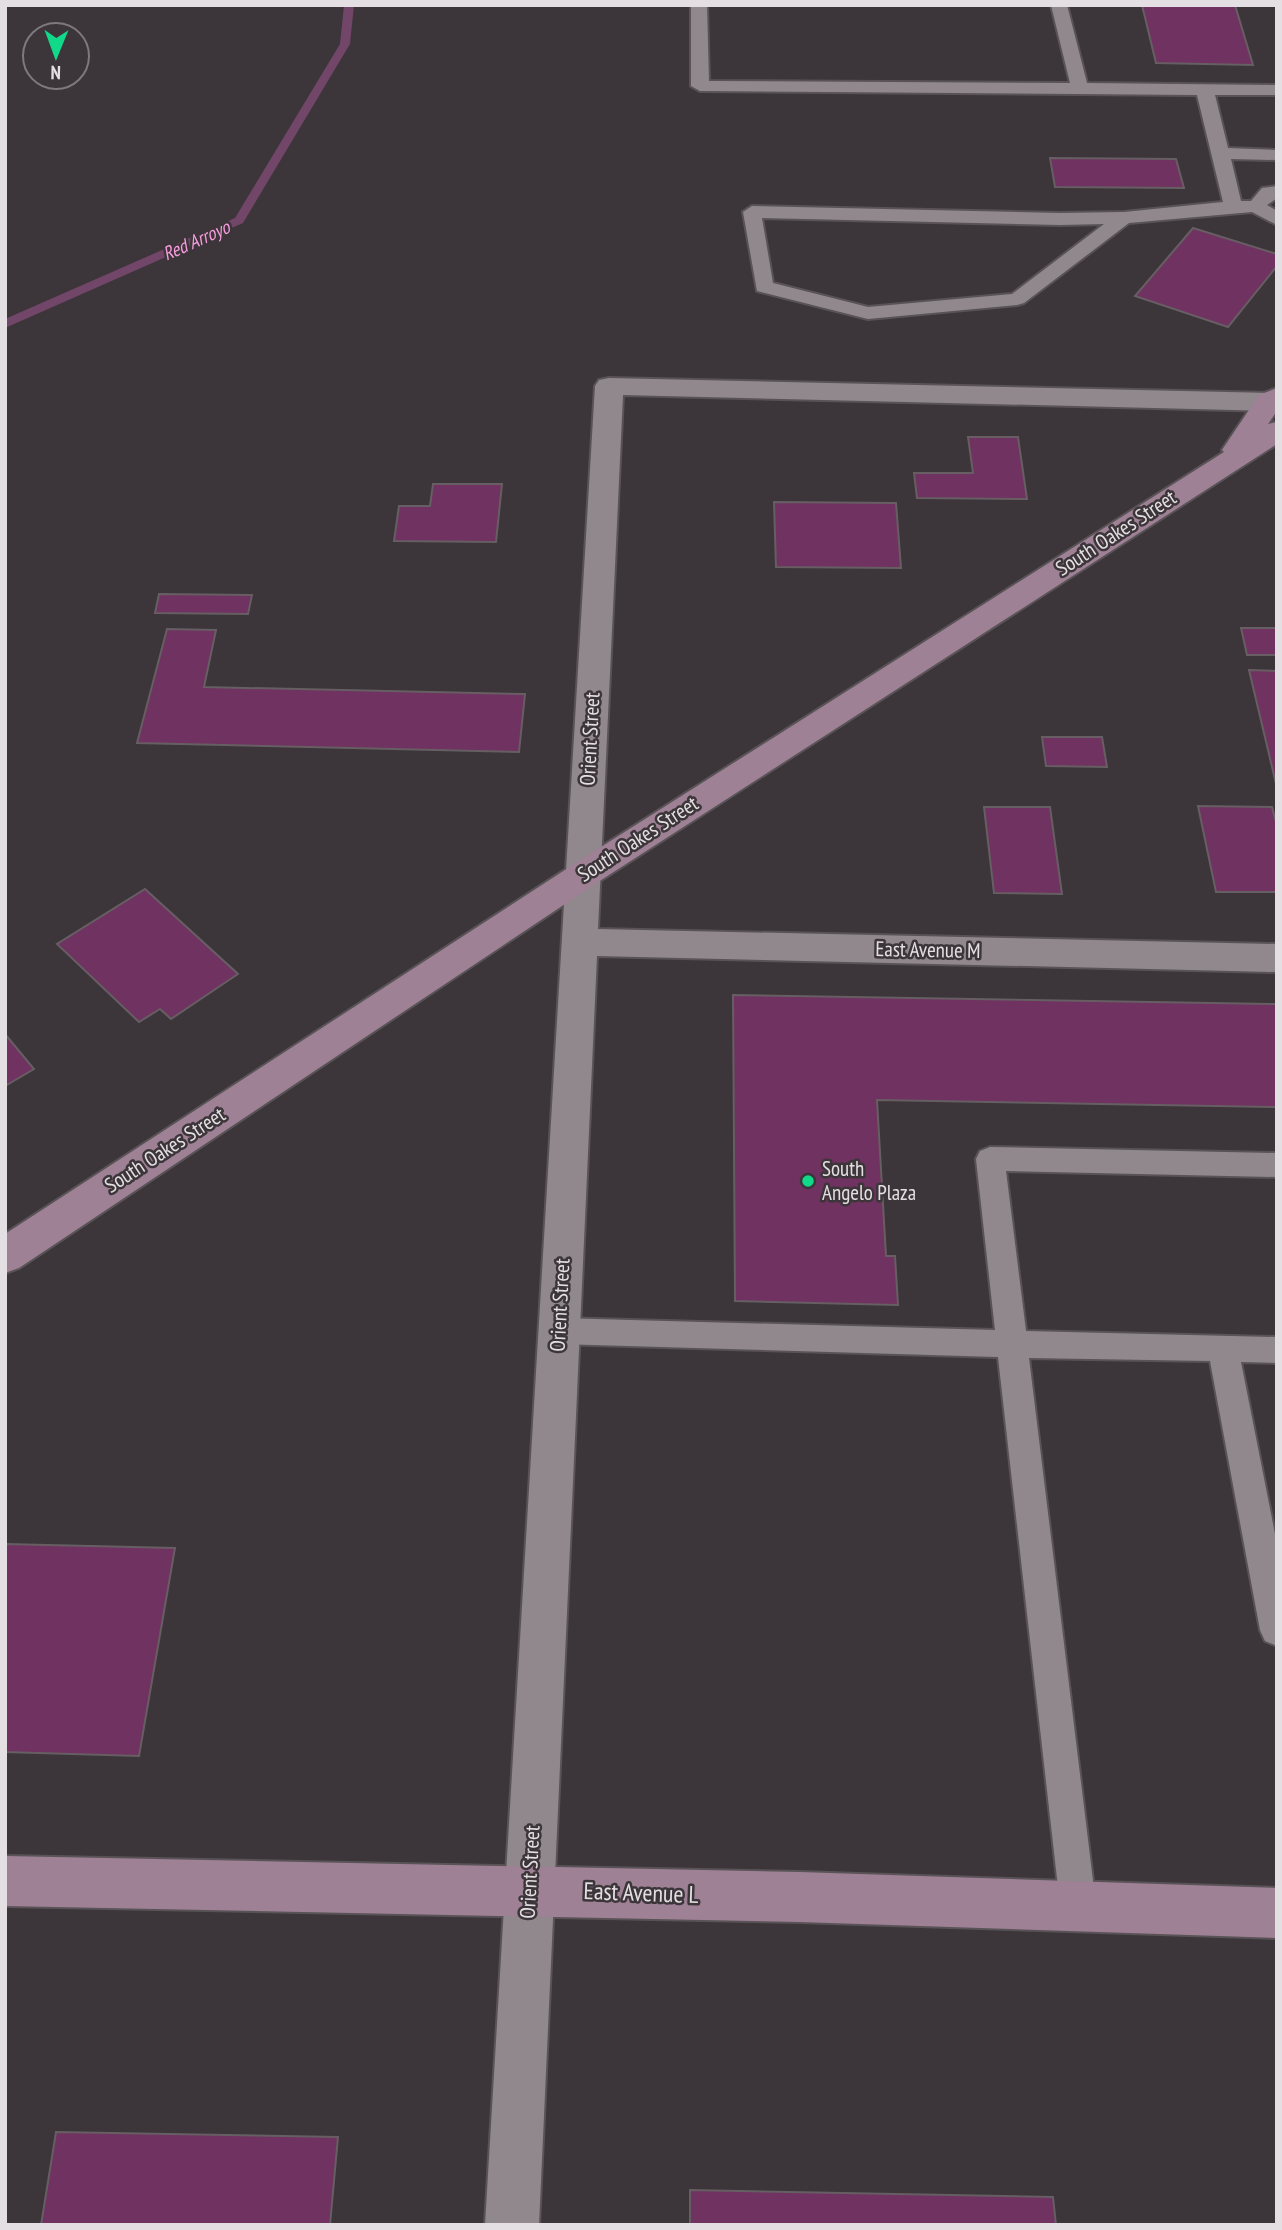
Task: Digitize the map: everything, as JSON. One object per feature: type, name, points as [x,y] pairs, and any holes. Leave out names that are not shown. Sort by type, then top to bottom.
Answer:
[{"type":"main road","name":"South Oakes Street","points":[[5,1255],[583,875],[1230,460],[1275,407]]},
{"type":"main road","name":"East Avenue L","points":[[5,1881],[529,1890],[1277,1913]]},
{"type":"street","name":"Orient Street","points":[[512,2225],[609,386],[1275,407]]},
{"type":"street","name":"East Avenue M","points":[[580,942],[1277,958]]},
{"type":"lane","points":[[699,5],[699,86],[1277,90]]},
{"type":"lane","points":[[1059,5],[1080,89]]},
{"type":"lane","points":[[1205,90],[1233,207]]},
{"type":"lane","points":[[1221,153],[1277,155]]},
{"type":"lane","points":[[1256,206],[1269,192],[1277,192]]},
{"type":"lane","points":[[1125,218],[1017,299],[867,313],[764,288],[752,212],[1047,219],[1125,218],[1256,206],[1277,219]]},
{"type":"lane","points":[[1078,1905],[990,1159],[1277,1165]]},
{"type":"lane","points":[[559,1331],[1277,1350]]},
{"type":"lane","points":[[1223,1348],[1277,1630]]},
{"type":"building","points":[[1142,5],[1235,5],[1253,65],[1156,63]]},
{"type":"building","points":[[1050,158],[1176,159],[1184,188],[1055,187]]},
{"type":"building","points":[[1193,228],[1277,254],[1277,266],[1228,327],[1135,296]]},
{"type":"building","points":[[968,437],[1018,437],[1027,499],[917,498],[914,473],[973,473]]},
{"type":"building","points":[[433,484],[502,484],[496,542],[394,541],[399,506],[430,506]]},
{"type":"building","points":[[774,502],[896,503],[901,568],[776,567]]},
{"type":"building","points":[[159,594],[252,595],[248,614],[155,613]]},
{"type":"building","points":[[1241,628],[1277,628],[1277,655],[1247,655]]},
{"type":"building","points":[[167,629],[216,630],[204,687],[525,694],[519,752],[137,743]]},
{"type":"building","points":[[1249,670],[1277,671],[1277,788]]},
{"type":"building","points":[[1042,737],[1102,737],[1107,767],[1046,766]]},
{"type":"building","points":[[1198,806],[1272,807],[1277,826],[1277,892],[1216,892]]},
{"type":"building","points":[[984,807],[1050,807],[1062,894],[994,893]]},
{"type":"building","points":[[145,889],[238,974],[171,1019],[160,1009],[139,1022],[57,944]]},
{"type":"building","name":"South Angelo Plaza","points":[[733,995],[1277,1004],[1277,1107],[877,1100],[886,1256],[895,1256],[898,1305],[735,1301]]},
{"type":"building","points":[[5,1034],[34,1069],[5,1086]]},
{"type":"building","points":[[5,1544],[175,1548],[139,1756],[5,1752]]},
{"type":"building","points":[[56,2132],[338,2137],[330,2225],[41,2225]]},
{"type":"building","points":[[690,2190],[1053,2197],[1056,2225],[690,2225]]},
{"type":"waterway","name":"Red Arroyo","points":[[5,324],[239,220],[345,44],[349,5]]},
{"type":"place","name":"South Angelo Plaza","points":[[808,1181]]}]
